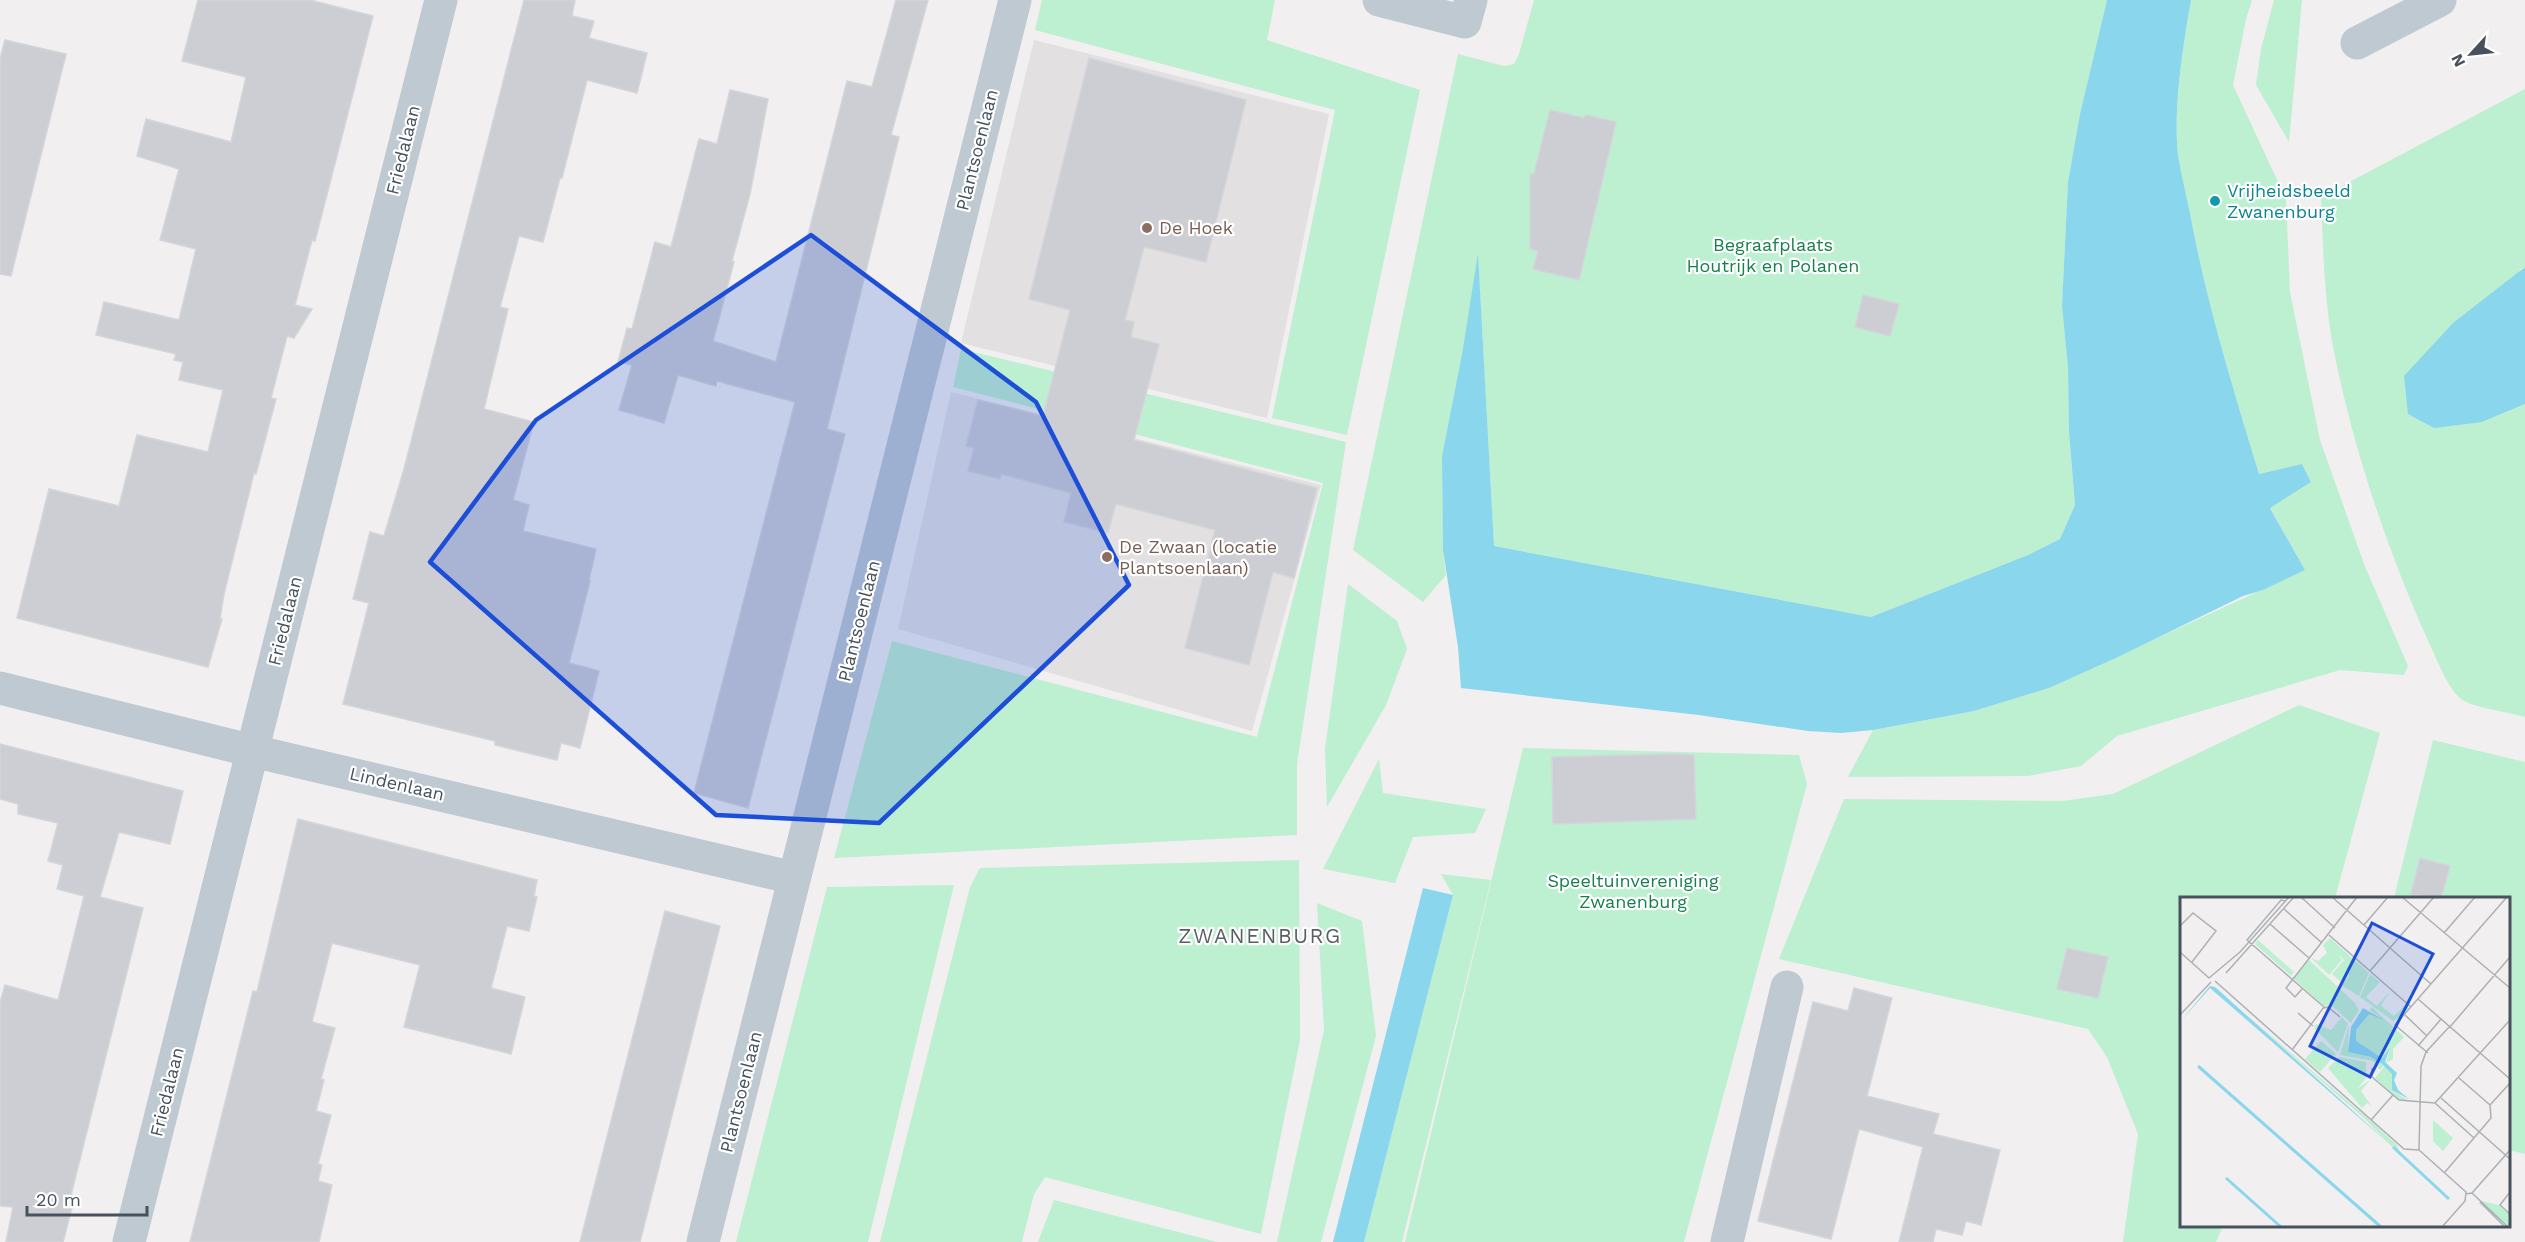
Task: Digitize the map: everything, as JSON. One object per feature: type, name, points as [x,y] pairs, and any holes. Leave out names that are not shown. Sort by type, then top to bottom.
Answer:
[{"type":"street","name":"Friedalaan","points":[[129,1242],[441,0]]},
{"type":"street","name":"Plantsoenlaan","points":[[703,1242],[1015,0]]},
{"type":"street","points":[[1379,0],[1465,22],[1471,0]]},
{"type":"street","points":[[2357,43],[2440,0]]},
{"type":"street","name":"Lindenlaan","points":[[0,688],[253,751],[794,878]]},
{"type":"street","points":[[1727,1242],[1787,987]]},
{"type":"highlighted area","points":[[811,235],[1036,402],[1129,585],[879,823],[716,815],[430,562],[536,420]]},
{"type":"shaded area","name":"De Hoek","points":[[1034,40],[1329,114],[1267,418],[961,343]]},
{"type":"shaded area","name":"De Zwaan (locatie Plantsoenlaan)","points":[[951,392],[1321,485],[1252,731],[898,629]]},
{"type":"green space","points":[[1042,0],[1275,0],[1267,40],[1420,90],[1347,435],[1272,418],[1335,110],[1035,30]]},
{"type":"green space","name":"Begraafplaats Houtrijk en Polanen","points":[[1534,0],[2107,0],[2080,114],[2068,182],[2062,306],[2068,368],[2069,432],[2075,505],[2060,539],[2028,555],[1871,617],[1494,546],[1478,258],[1442,456],[1443,550],[1446,575],[1423,602],[1353,550],[1458,54],[1504,66],[1514,64]]},
{"type":"green space","points":[[2191,0],[2252,0],[2233,85],[2286,199],[2290,292],[2320,440],[2364,564],[2408,666],[2404,675],[2340,670],[2117,736],[2081,766],[2028,776],[1848,777],[1873,730],[1974,711],[2049,688],[2305,570],[2270,507],[2311,482],[2302,464],[2259,474],[2212,312],[2196,246],[2178,155],[2177,137],[2182,57]]},
{"type":"green space","points":[[2274,0],[2302,0],[2289,142],[2256,85],[2261,49]]},
{"type":"green space","points":[[2525,89],[2525,267],[2520,269],[2482,422],[2525,404],[2525,717],[2476,705],[2459,697],[2441,668],[2400,574],[2372,497],[2340,380],[2327,305],[2321,197]]},
{"type":"green space","points":[[961,349],[1346,442],[1297,764],[1297,835],[834,858],[892,641],[1257,737],[1323,483],[953,387]]},
{"type":"green space","points":[[1348,584],[1397,621],[1407,649],[1386,705],[1327,807],[1325,749]]},
{"type":"green space","points":[[2299,705],[2380,733],[2335,897],[2180,897],[2180,1227],[2223,1227],[2216,1242],[2123,1242],[2138,1134],[2107,1057],[2088,1029],[1779,959],[1844,799],[2063,801],[2113,794]]},
{"type":"green space","points":[[2433,740],[2525,762],[2525,1154],[2510,1150],[2510,897],[2394,897]]},
{"type":"green space","name":"Speeltuinvereniging Zwanenburg","points":[[1523,748],[1799,755],[1807,784],[1684,1242],[1405,1242]]},
{"type":"green space","points":[[1379,759],[1383,793],[1486,809],[1475,833],[1413,837],[1395,883],[1323,869]]},
{"type":"green space","points":[[1299,860],[1300,1040],[1261,1234],[1045,1177],[1034,1194],[1022,1242],[880,1242],[970,887],[980,868]]},
{"type":"green space","points":[[1441,874],[1491,880],[1402,1242],[1364,1242],[1453,895]]},
{"type":"green space","points":[[954,885],[868,1242],[736,1242],[827,887]]},
{"type":"green space","points":[[1317,903],[1362,921],[1376,1036],[1321,1242],[1277,1242],[1324,1030]]},
{"type":"green space","points":[[1054,1200],[1217,1242],[1038,1242]]},
{"type":"water","points":[[2107,0],[2191,0],[2182,57],[2177,137],[2178,155],[2196,246],[2212,312],[2259,474],[2302,464],[2311,482],[2270,508],[2305,570],[2263,590],[2243,596],[2049,688],[1974,711],[1873,730],[1841,733],[1808,731],[1699,715],[1461,688],[1458,647],[1443,550],[1442,456],[1478,254],[1494,546],[1871,617],[2028,555],[2060,539],[2075,505],[2069,432],[2068,368],[2062,306],[2068,182],[2080,114]]},
{"type":"water","points":[[2525,267],[2525,404],[2482,422],[2434,428],[2408,414],[2404,376],[2453,323]]},
{"type":"water","points":[[1423,888],[1453,895],[1364,1242],[1333,1242]]},
{"type":"building","points":[[198,0],[310,0],[373,16],[315,241],[312,240],[295,305],[312,309],[294,338],[287,336],[271,398],[276,399],[256,474],[254,473],[224,594],[220,619],[222,619],[208,667],[17,618],[49,489],[119,506],[137,435],[208,452],[223,390],[179,380],[183,362],[174,360],[176,354],[96,335],[104,302],[179,320],[196,249],[160,240],[179,169],[137,156],[146,119],[231,142],[246,77],[182,61]]},
{"type":"building","points":[[524,0],[575,0],[572,16],[594,21],[589,38],[647,53],[637,93],[587,80],[543,242],[519,236],[500,307],[508,309],[484,409],[534,422],[513,500],[529,505],[523,531],[596,549],[569,663],[599,671],[580,748],[561,743],[557,760],[495,745],[495,741],[343,704],[369,603],[353,599],[370,532],[384,536],[404,469]]},
{"type":"building","points":[[896,0],[928,0],[891,135],[899,137],[827,429],[845,434],[748,808],[694,793],[795,402],[717,381],[716,386],[678,375],[664,423],[619,410],[632,365],[618,362],[627,328],[632,329],[655,242],[671,247],[699,139],[717,144],[730,90],[768,99],[750,194],[713,341],[776,362],[847,81],[872,87]]},
{"type":"building","points":[[5,40],[66,54],[11,276],[0,274],[0,59]]},
{"type":"building","points":[[1089,58],[1246,100],[1206,262],[1144,247],[1125,320],[1134,322],[1131,337],[1159,344],[1134,440],[1317,488],[1294,578],[1273,572],[1249,665],[1185,648],[1215,530],[1116,504],[1108,533],[1064,522],[1071,493],[1001,474],[1000,479],[968,471],[974,448],[966,446],[978,400],[1043,416],[1070,310],[1029,299]]},
{"type":"building","points":[[1550,110],[1616,122],[1579,280],[1533,269],[1538,251],[1530,249],[1530,174],[1534,174]]},
{"type":"building","points":[[1863,295],[1899,304],[1890,336],[1855,327]]},
{"type":"building","points":[[0,744],[183,791],[170,844],[119,832],[100,897],[143,908],[71,1195],[75,1196],[63,1242],[6,1242],[13,1207],[0,1206],[0,1003],[5,985],[58,1000],[84,896],[57,889],[63,865],[48,861],[58,823],[18,814],[18,804],[0,799]]},
{"type":"building","points":[[1694,755],[1696,819],[1553,824],[1552,757]]},
{"type":"building","points":[[298,819],[537,880],[534,896],[537,897],[529,931],[507,926],[491,988],[525,997],[511,1054],[404,1027],[420,965],[332,943],[312,1022],[335,1028],[321,1079],[324,1080],[316,1111],[331,1115],[318,1164],[322,1165],[318,1181],[332,1185],[319,1242],[190,1242],[253,991],[257,992]]},
{"type":"building","points":[[2420,858],[2450,866],[2441,897],[2411,894]]},
{"type":"building","points":[[665,911],[720,926],[640,1242],[580,1242]]},
{"type":"building","points":[[2067,948],[2108,957],[2098,998],[2057,989]]},
{"type":"building","points":[[1854,988],[1892,998],[1867,1096],[1939,1114],[1933,1134],[2000,1150],[1981,1225],[1966,1221],[1962,1235],[1936,1229],[1933,1242],[1899,1242],[1923,1147],[1859,1129],[1831,1239],[1758,1221],[1813,1002],[1848,1011]]},
{"type":"place","name":"Vrijheidsbeeld Zwanenburg","points":[[2215,201]]},
{"type":"place","name":"De Hoek","points":[[1147,228]]},
{"type":"place","name":"De Zwaan (locatie Plantsoenlaan)","points":[[1107,557]]},
{"type":"district","name":"ZWANENBURG","points":[[1260,936]]}]
